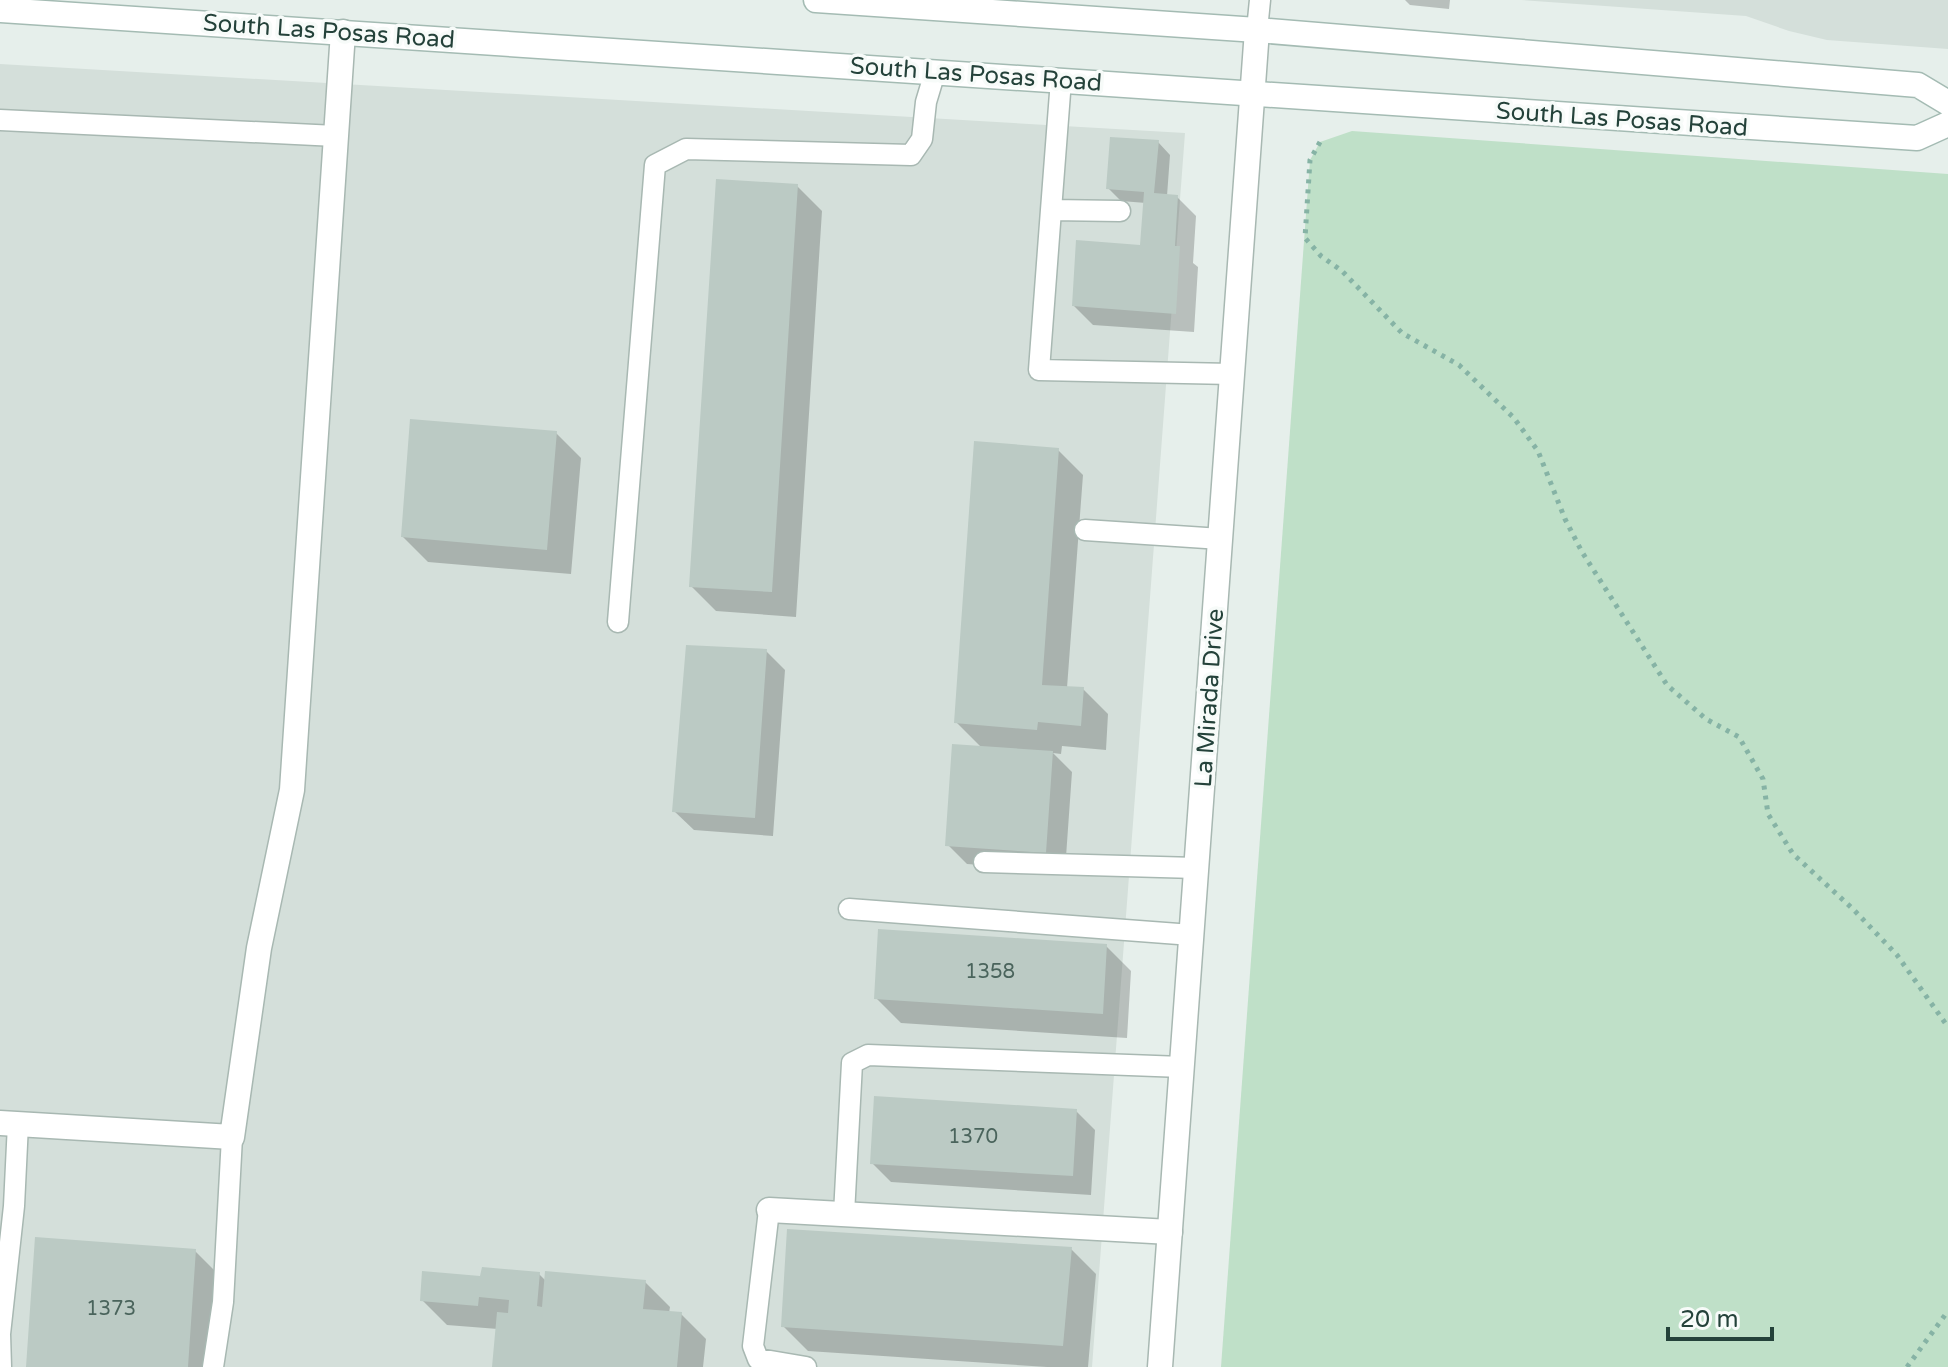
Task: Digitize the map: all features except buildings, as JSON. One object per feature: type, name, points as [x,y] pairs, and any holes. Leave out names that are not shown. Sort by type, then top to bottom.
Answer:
[{"type":"street","points":[[816,0],[1257,30],[1918,85],[1948,103]]},
{"type":"street","name":"South Las Posas Road","points":[[0,10],[1917,138],[1948,124]]},
{"type":"street","name":"La Mirada Drive","points":[[1160,1367],[1257,30]]},
{"type":"street","points":[[9,1124],[232,1137],[259,948],[292,790],[343,32]]},
{"type":"street","points":[[769,1210],[1170,1232]]},
{"type":"lane","points":[[1257,30],[1260,0]]},
{"type":"lane","points":[[618,622],[655,165],[686,149],[911,155],[922,139],[926,102],[935,72]]},
{"type":"lane","points":[[1061,80],[1039,370],[1232,374]]},
{"type":"lane","points":[[0,120],[336,136]]},
{"type":"lane","points":[[1051,210],[1120,211]]},
{"type":"lane","points":[[1085,530],[1221,539]]},
{"type":"lane","points":[[984,862],[1196,868]]},
{"type":"lane","points":[[849,909],[1192,935]]},
{"type":"lane","points":[[844,1214],[852,1063],[868,1055],[1182,1067]]},
{"type":"lane","points":[[1,1367],[0,1334],[14,1206],[9,1124]]},
{"type":"lane","points":[[213,1367],[223,1302],[232,1137]]},
{"type":"lane","points":[[769,1210],[753,1346],[758,1359],[806,1367]]},
{"type":"path","points":[[1320,142],[1310,160],[1305,238],[1402,333],[1459,365],[1514,418],[1538,451],[1565,519],[1582,552],[1667,685],[1706,719],[1739,737],[1763,779],[1768,814],[1793,854],[1844,900],[1897,955],[1948,1027]]},
{"type":"path","points":[[1907,1367],[1948,1311]]},
{"type":"shaded area","points":[[1521,0],[1948,0],[1948,49],[1827,40],[1746,16]]},
{"type":"shaded area","points":[[0,64],[1185,133],[1092,1367],[0,1367]]},
{"type":"green space","points":[[1352,131],[1948,174],[1948,1367],[1221,1367],[1310,160],[1320,142]]}]
